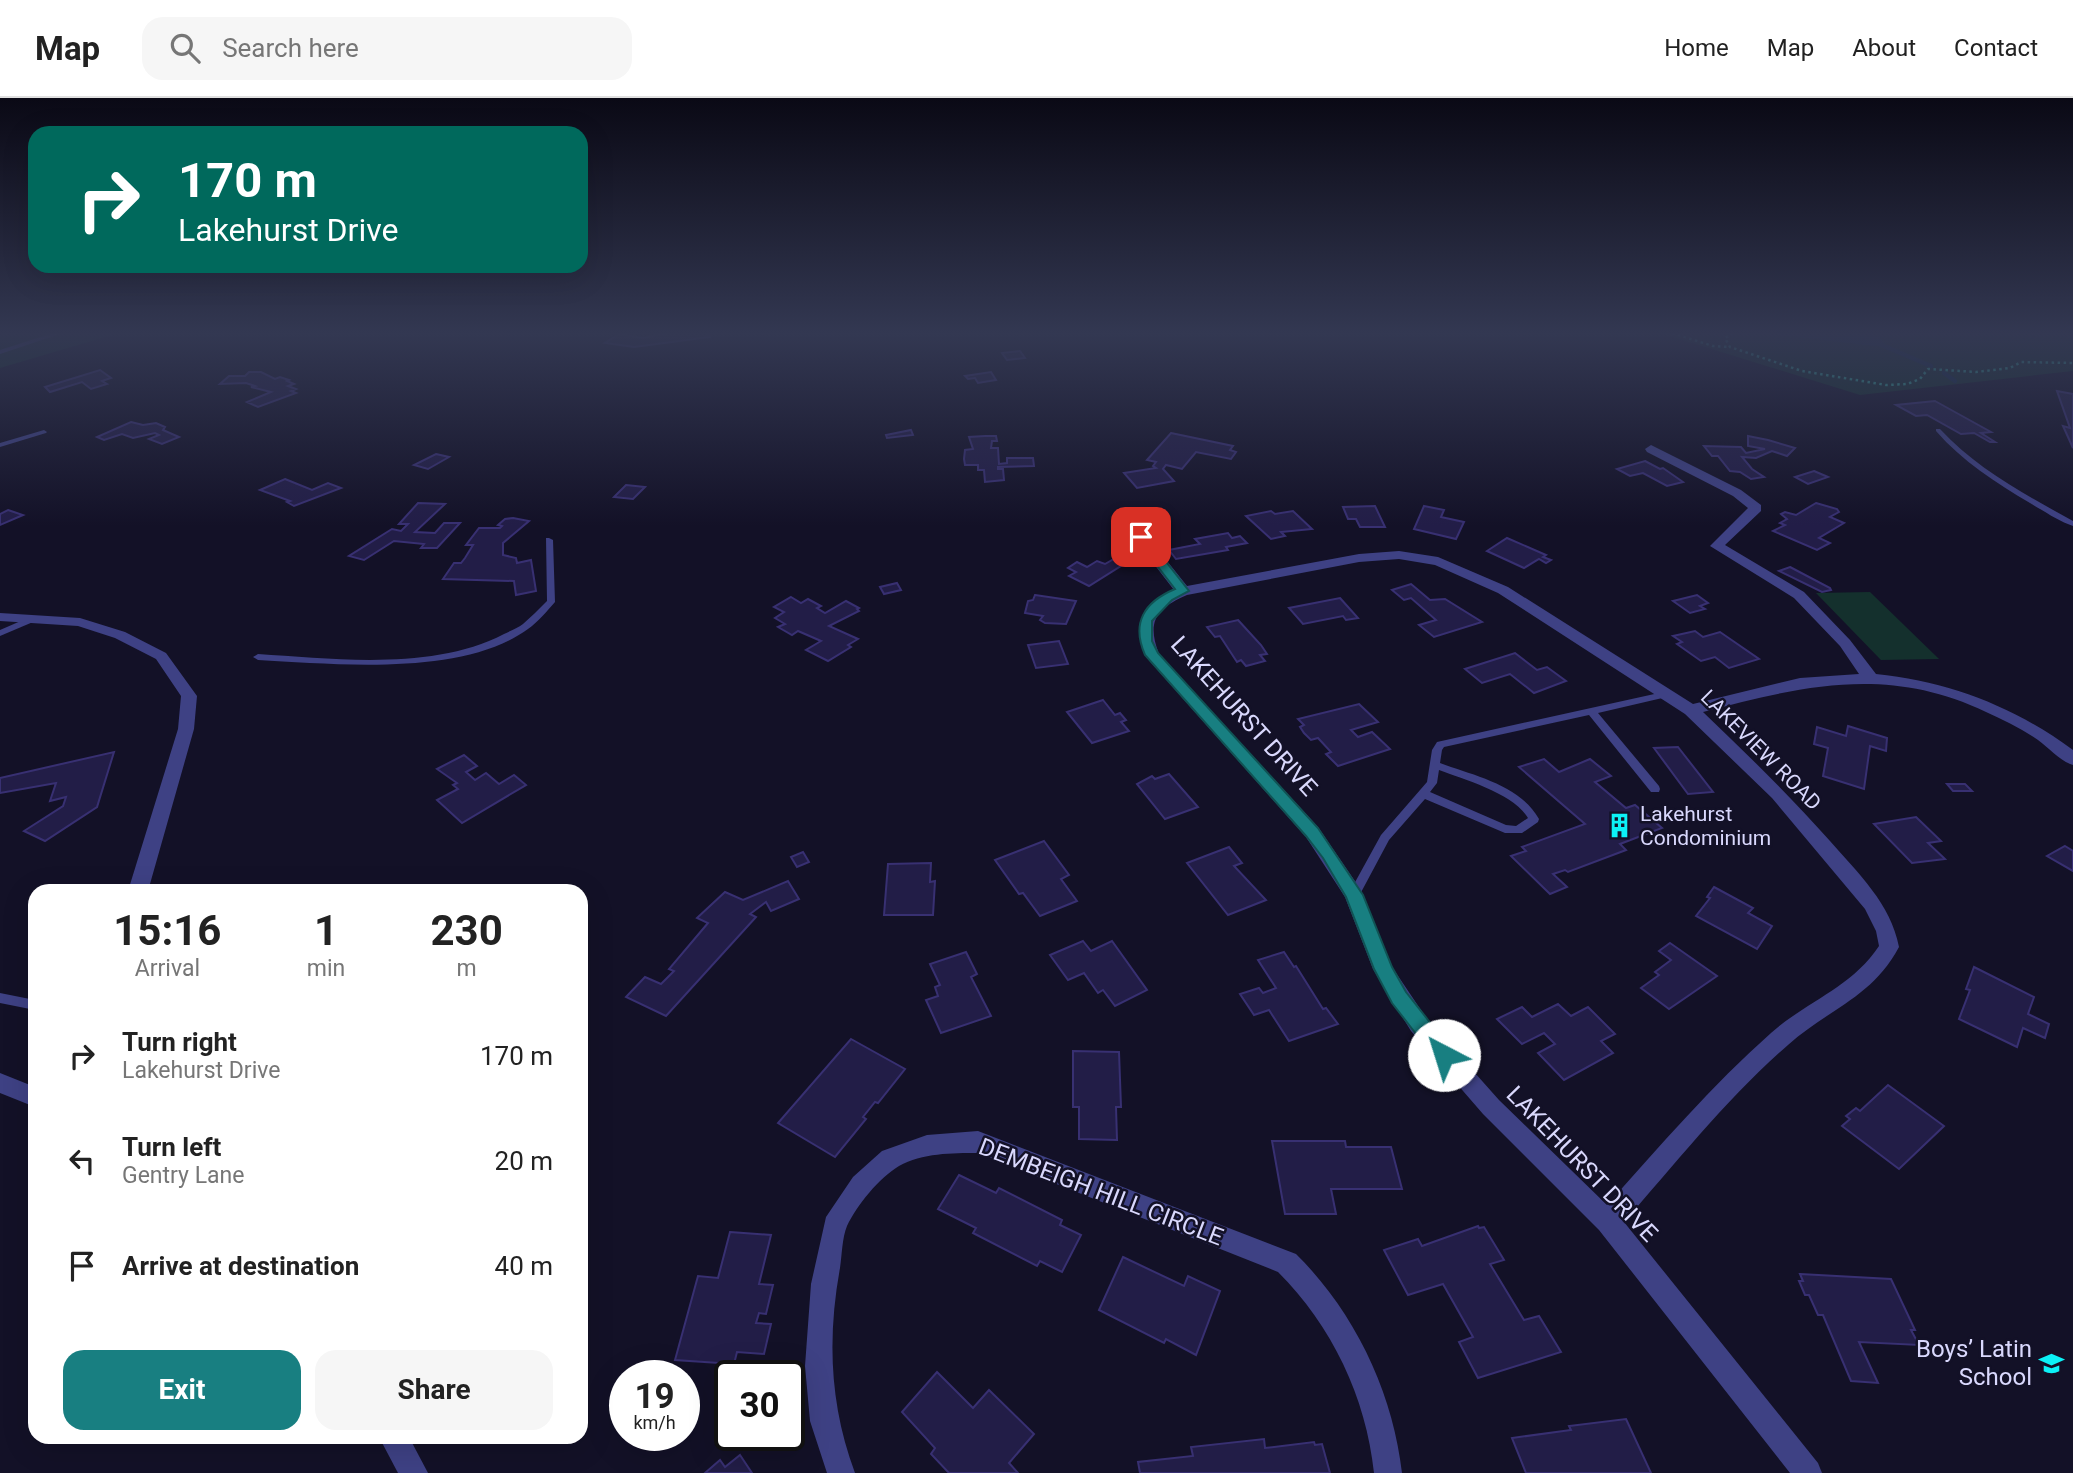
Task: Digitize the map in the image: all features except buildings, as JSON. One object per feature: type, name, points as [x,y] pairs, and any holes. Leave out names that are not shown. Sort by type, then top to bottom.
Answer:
[{"type":"street","points":[[1651,449],[1737,493],[1756,508],[1717,547],[1799,595],[1845,643],[1870,677]]},
{"type":"street","points":[[1127,520],[1183,591]]},
{"type":"street","name":"LAKEVIEW ROAD","points":[[1183,591],[1359,558],[1399,555],[1438,561],[1503,590],[1691,710],[1778,794],[1873,905],[1886,931],[1889,947],[1880,963],[1856,990],[1782,1036],[1718,1101],[1608,1222]]},
{"type":"street","name":"LAKEHURST DRIVE","points":[[1183,591],[1167,597],[1154,608],[1146,621],[1146,641],[1152,655],[1312,832],[1354,895],[1383,969],[1419,1025],[1491,1107],[1608,1222],[1808,1473]]},
{"type":"street","points":[[0,617],[80,622],[120,635],[161,656],[189,696],[186,729],[140,884]]},
{"type":"street","points":[[1691,710],[1802,683],[1870,677],[1904,679],[1976,701],[2049,738],[2073,758]]},
{"type":"street","points":[[0,1083],[28,1094]]},
{"type":"street","name":"DEMBEIGH HILL CIRCLE","points":[[841,1473],[833,1455],[824,1415],[817,1328],[835,1227],[844,1209],[881,1166],[916,1147],[948,1142],[978,1142],[1287,1263],[1317,1294],[1348,1348],[1379,1424],[1388,1473]]},
{"type":"street","points":[[397,1444],[414,1473]]},
{"type":"lane","points":[[1938,430],[1949,445],[2073,524]]},
{"type":"lane","points":[[0,445],[44,432]]},
{"type":"lane","points":[[258,657],[360,662],[435,656],[494,645],[522,631],[542,614],[551,602],[549,540]]},
{"type":"lane","points":[[0,633],[30,620]]},
{"type":"lane","points":[[1354,895],[1385,838],[1433,783],[1437,750],[1441,744],[1668,694]]},
{"type":"lane","points":[[1591,711],[1654,789]]},
{"type":"lane","points":[[1424,794],[1505,829],[1518,830],[1534,819],[1532,812],[1517,798],[1436,765]]},
{"type":"lane","points":[[0,998],[28,1004]]},
{"type":"green space","points":[[1870,592],[1939,659],[1881,660],[1816,593]]},
{"type":"place","name":"Lakehurst Condominium","points":[[1620,826]]},
{"type":"place","name":"Boys’ Latin School","points":[[2052,1363]]},
{"type":"route","points":[[1141,537],[1183,591],[1167,597],[1154,608],[1146,621],[1146,641],[1152,655],[1329,854],[1354,895],[1383,969],[1399,997],[1444,1055]]}]
